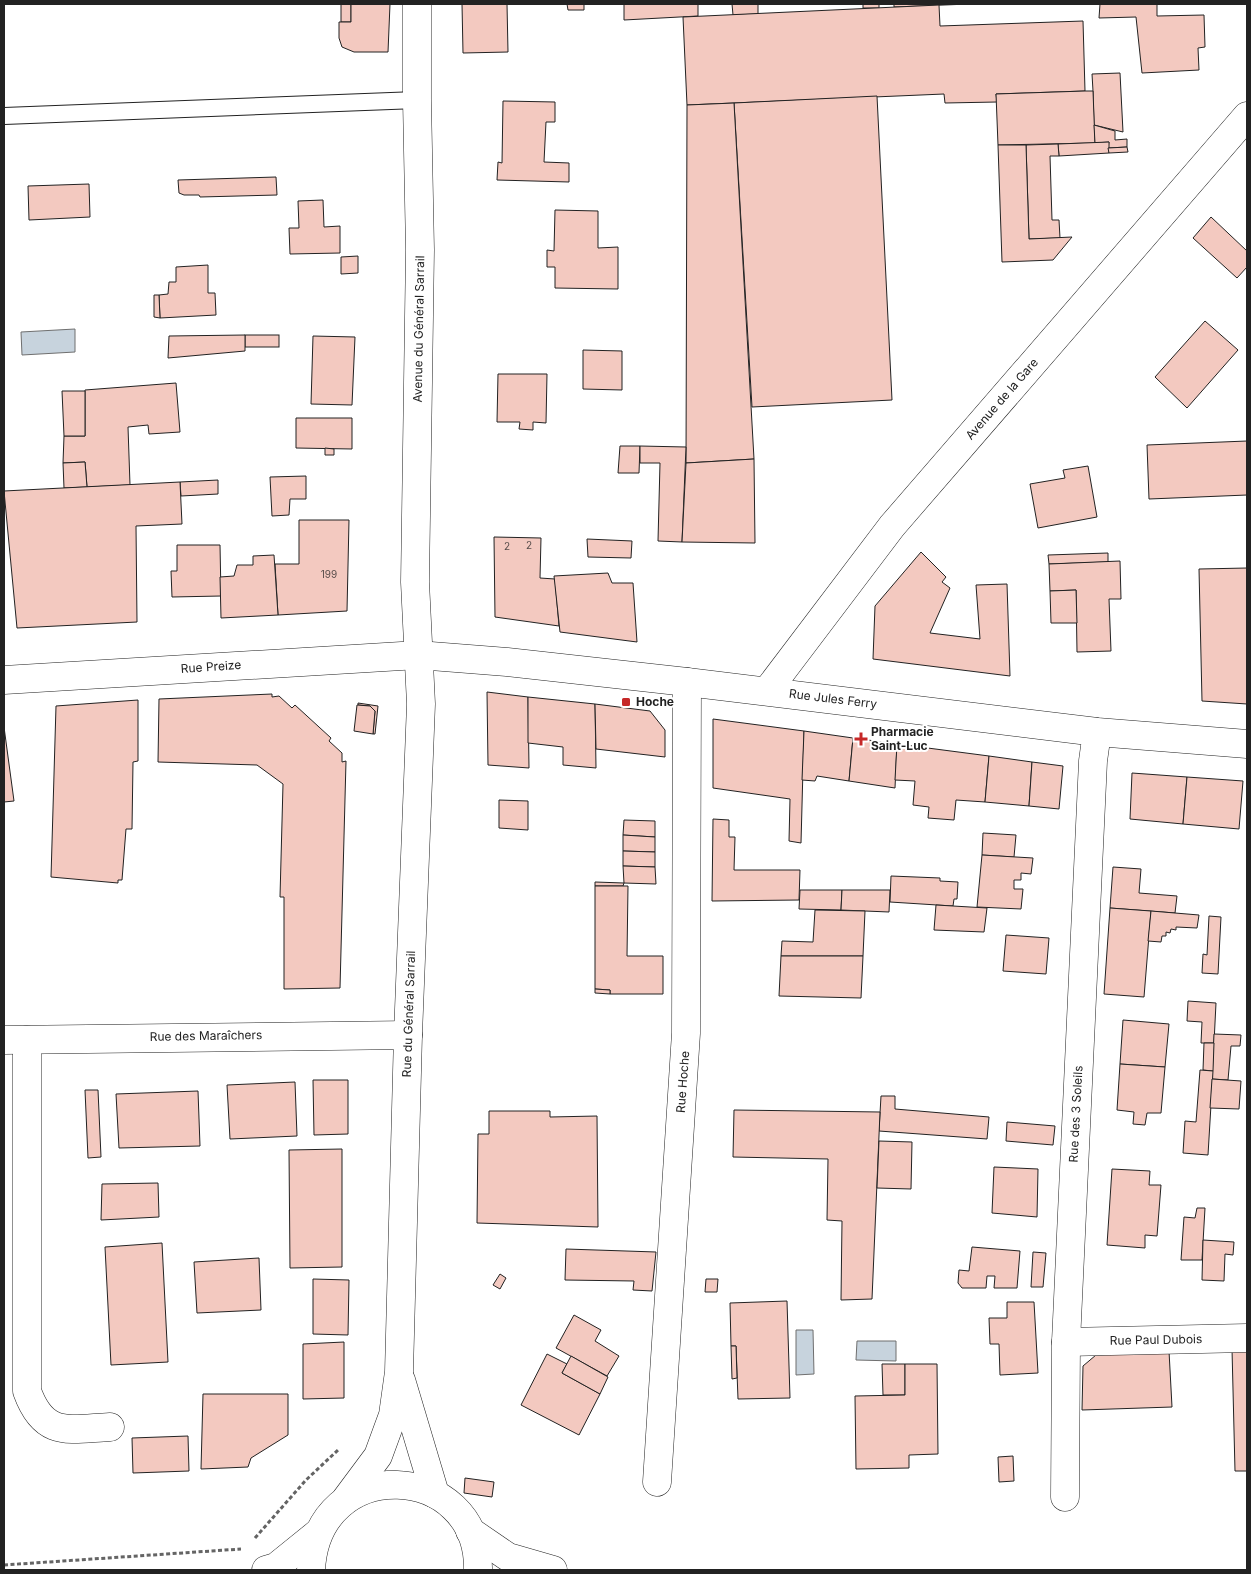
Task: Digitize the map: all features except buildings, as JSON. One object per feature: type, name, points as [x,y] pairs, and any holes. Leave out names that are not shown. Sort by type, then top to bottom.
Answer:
[{"type":"main road","name":"Avenue du Général Sarrail","points":[[418,4],[417,100],[420,250],[415,590],[418,655]]},
{"type":"main road","name":"Avenue de la Gare","points":[[767,691],[892,526],[1247,116]]},
{"type":"main road","name":"Rue Preize","points":[[4,680],[418,655]]},
{"type":"main road","name":"Rue Jules Ferry","points":[[418,655],[508,662],[767,691],[1097,732],[1247,744]]},
{"type":"main road","name":"Rue du Général Sarrail","points":[[346,1499],[378,1456],[393,1415],[399,1372],[408,1035],[420,711],[418,655]]},
{"type":"main road","name":"Rue Hoche","points":[[657,1482],[686,1033],[687,682]]},
{"type":"main road","name":"Rue des 3 Soleils","points":[[1065,1497],[1066,1342],[1093,760],[1097,732]]},
{"type":"main road","name":"Rue des Maraîchers","points":[[16,1040],[408,1035]]},
{"type":"main road","points":[[16,1040],[27,1391],[33,1409],[46,1422],[59,1430],[110,1427]]},
{"type":"main road","name":"Rue Paul Dubois","points":[[1066,1342],[1247,1338]]},
{"type":"main road","name":"Rue du Général Sarrail","points":[[399,1372],[435,1494]]},
{"type":"main road","points":[[312,1570],[312,1554],[318,1533],[330,1514],[346,1499],[366,1489],[388,1484],[410,1485],[435,1494],[456,1509],[470,1531],[478,1556],[478,1570]]},
{"type":"main road","points":[[470,1531],[508,1558],[553,1570]]},
{"type":"main road","points":[[266,1570],[276,1567],[318,1533]]},
{"type":"lane","points":[[4,116],[417,100]]},
{"type":"path","points":[[253,1541],[306,1480],[340,1448]]},
{"type":"path","points":[[4,1565],[247,1548]]},
{"type":"shaded area","points":[[75,329],[75,352],[22,355],[21,332]]},
{"type":"shaded area","points":[[796,1330],[813,1330],[814,1374],[796,1375]]},
{"type":"shaded area","points":[[857,1341],[896,1341],[896,1361],[856,1360]]},
{"type":"place","name":"Hoche","points":[[626,702]]},
{"type":"place","name":"Pharmacie Saint-Luc","points":[[861,739]]}]
